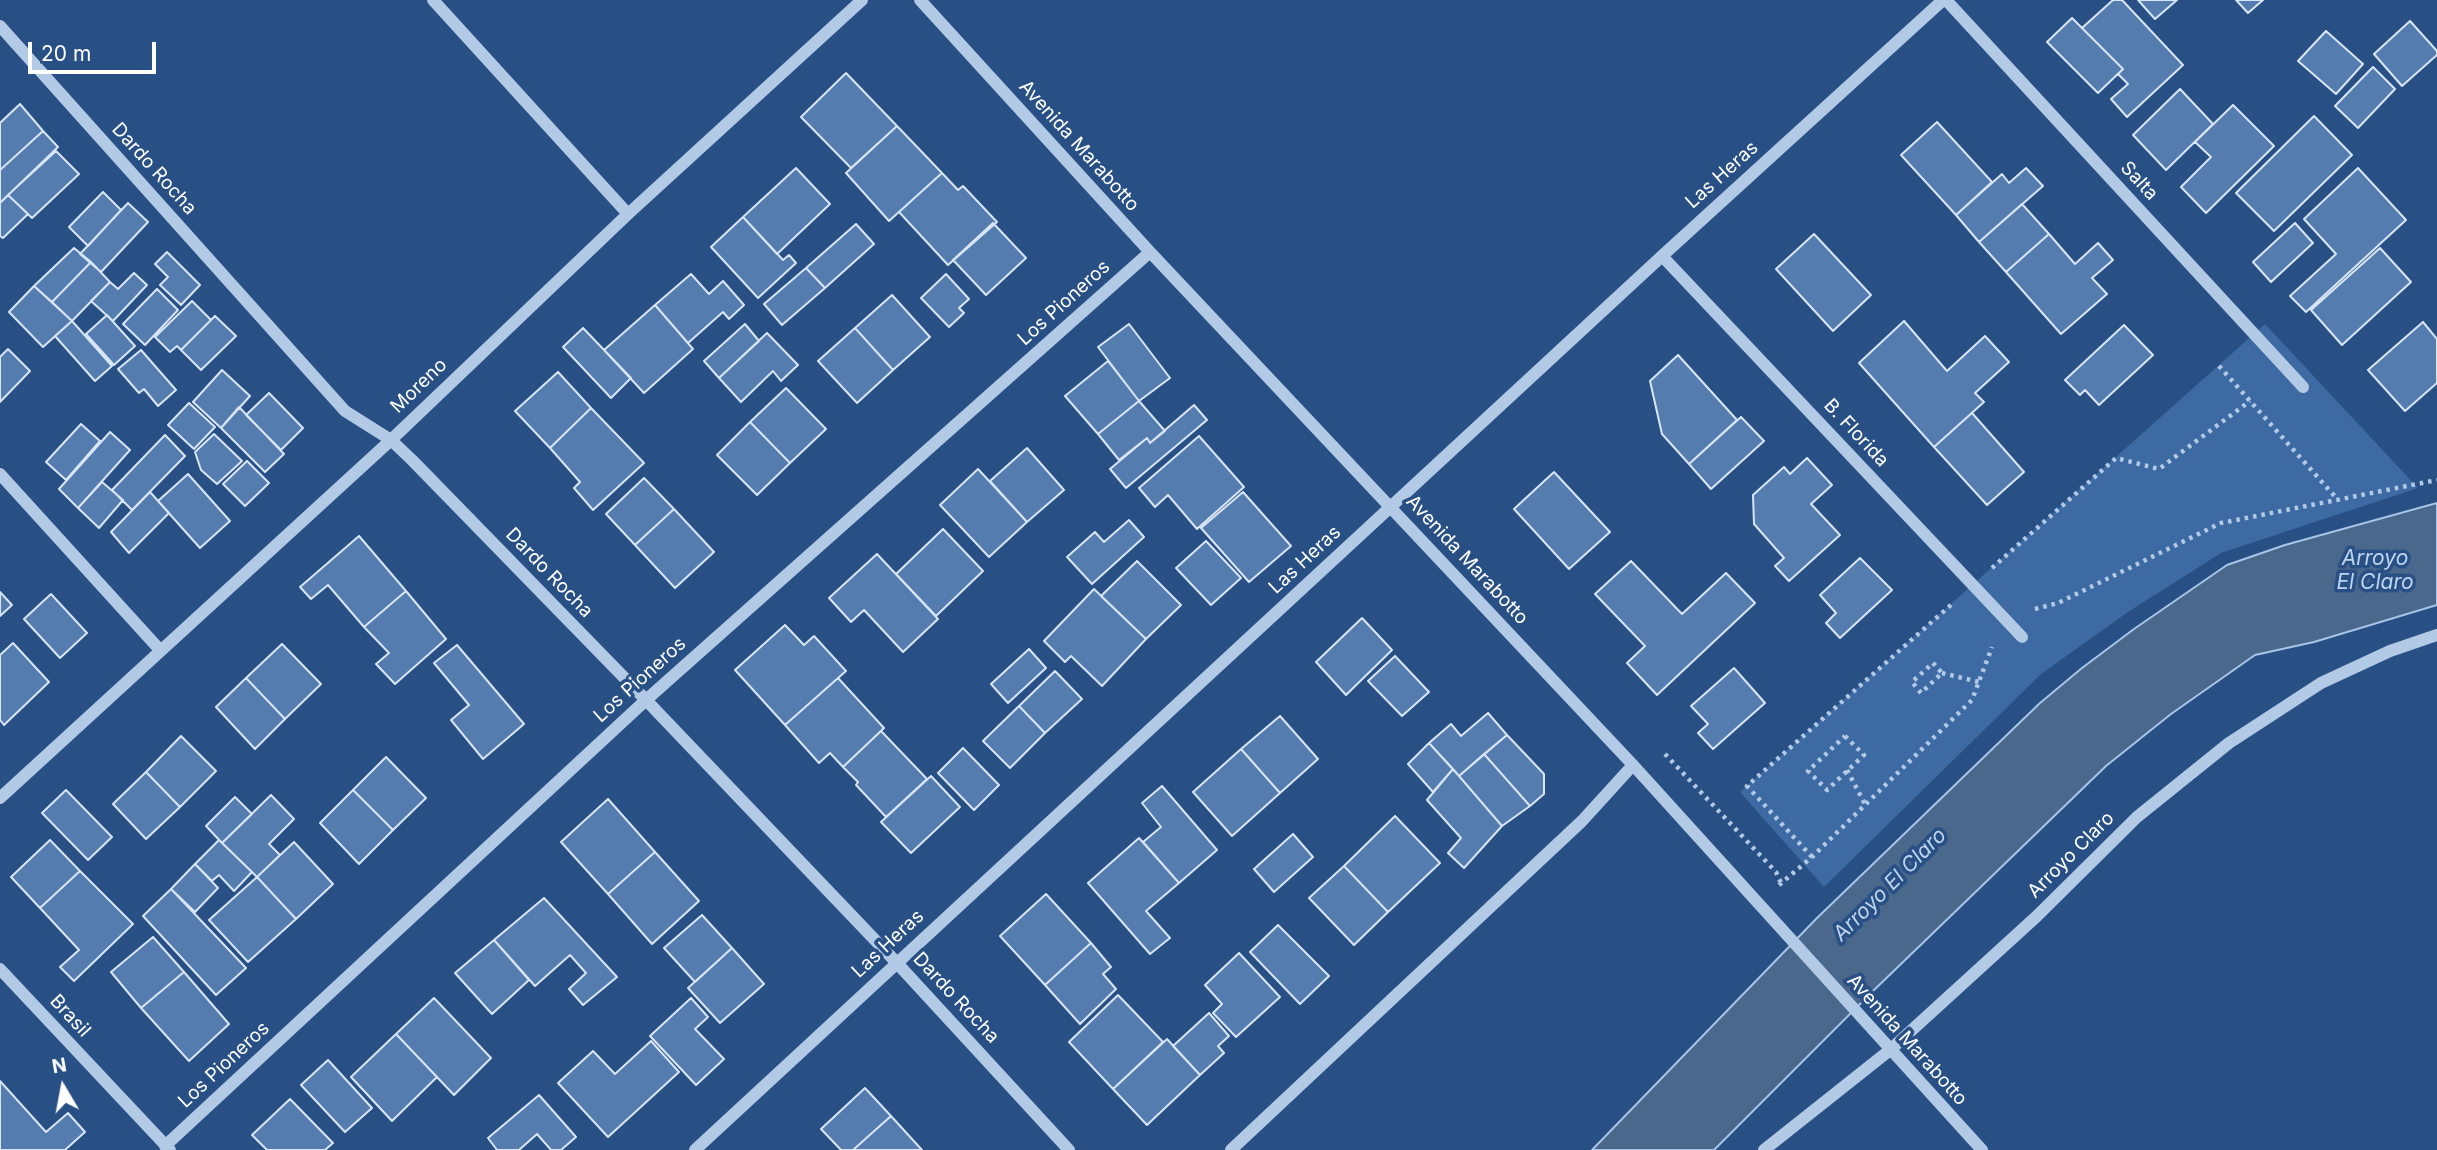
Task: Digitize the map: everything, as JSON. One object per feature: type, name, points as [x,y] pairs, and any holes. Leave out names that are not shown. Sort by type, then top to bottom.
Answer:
[{"type":"street","points":[[433,0],[628,214]]},
{"type":"street","name":"Moreno","points":[[0,798],[391,440],[628,214],[862,0]]},
{"type":"street","name":"Avenida Marabotto","points":[[920,0],[1150,252],[1633,765],[1982,1150]]},
{"type":"street","name":"Las Heras","points":[[695,1150],[1662,256],[1945,0]]},
{"type":"street","name":"Salta","points":[[1945,0],[2303,387]]},
{"type":"street","name":"Dardo Rocha","points":[[0,26],[345,411],[391,440],[646,700],[896,962],[1069,1150]]},
{"type":"street","name":"Los Pioneros","points":[[167,1148],[646,700],[1150,252]]},
{"type":"street","name":"B. Florida","points":[[1662,256],[2022,637]]},
{"type":"street","points":[[0,474],[160,650]]},
{"type":"street","name":"Arroyo Claro","points":[[1764,1150],[1890,1049],[2037,916],[2137,817],[2229,743],[2321,683],[2390,651],[2437,635]]},
{"type":"street","points":[[1231,1150],[1582,821],[1633,765]]},
{"type":"street","name":"Brasil","points":[[0,969],[167,1148]]},
{"type":"path","points":[[2219,366],[2338,500]]},
{"type":"path","points":[[1758,904],[1812,857],[1972,700],[2003,617],[2058,603],[2221,523],[2437,480]]},
{"type":"path","points":[[1942,673],[1922,692],[1912,682],[1933,663],[1942,673],[1979,682]]},
{"type":"path","points":[[1845,736],[1864,755],[1847,770],[1827,790],[1808,771],[1845,736]]},
{"type":"path","points":[[1847,770],[1865,804]]},
{"type":"shaded area","points":[[2265,324],[2418,488],[2221,553],[2128,612],[2041,674],[1824,887],[1740,792]]},
{"type":"water","name":"Arroyo El Claro","points":[[2437,503],[2437,605],[2314,642],[2255,655],[2171,714],[2106,766],[1873,991],[1714,1150],[1592,1150],[1817,918],[2040,703],[2082,668],[2227,565],[2285,545]]},
{"type":"building","points":[[2113,0],[2122,0],[2183,65],[2127,117],[2111,99],[2128,84],[2118,74],[2123,69],[2082,28]]},
{"type":"building","points":[[2138,0],[2177,0],[2155,19]]},
{"type":"building","points":[[2236,0],[2263,0],[2248,13]]},
{"type":"building","points":[[2072,18],[2123,69],[2098,93],[2047,42]]},
{"type":"building","points":[[2410,21],[2437,51],[2437,55],[2402,86],[2374,54]]},
{"type":"building","points":[[2326,31],[2363,64],[2336,94],[2298,61]]},
{"type":"building","points":[[2373,67],[2395,89],[2358,128],[2335,106]]},
{"type":"building","points":[[846,73],[897,126],[851,168],[801,117]]},
{"type":"building","points":[[2180,89],[2213,124],[2166,170],[2133,135]]},
{"type":"building","points":[[20,104],[43,131],[0,170],[0,123]]},
{"type":"building","points":[[2233,105],[2274,146],[2206,213],[2181,187],[2211,157],[2195,142]]},
{"type":"building","points":[[2314,116],[2352,155],[2274,231],[2236,193]]},
{"type":"building","points":[[1937,122],[1992,182],[1956,215],[1901,155]]},
{"type":"building","points":[[897,126],[942,173],[889,221],[846,173]]},
{"type":"building","points":[[43,131],[58,147],[0,203],[0,170]]},
{"type":"building","points":[[56,151],[79,174],[32,218],[8,195]]},
{"type":"building","points":[[796,168],[830,204],[777,254],[743,217]]},
{"type":"building","points":[[2026,168],[2043,186],[1979,242],[1956,215],[2002,174],[2009,183]]},
{"type":"building","points":[[2358,168],[2406,220],[2306,312],[2290,296],[2336,254],[2304,219]]},
{"type":"building","points":[[942,173],[958,190],[963,186],[997,222],[948,265],[899,212]]},
{"type":"building","points":[[103,192],[121,210],[88,246],[69,227]]},
{"type":"building","points":[[8,195],[28,214],[3,238],[0,236],[0,203]]},
{"type":"building","points":[[128,203],[148,222],[101,272],[80,254]]},
{"type":"building","points":[[2022,204],[2049,234],[2006,272],[1979,242]]},
{"type":"building","points":[[743,217],[783,260],[789,255],[796,263],[758,298],[711,247]]},
{"type":"building","points":[[993,223],[1026,258],[986,295],[953,260]]},
{"type":"building","points":[[2295,223],[2313,243],[2271,282],[2253,262]]},
{"type":"building","points":[[856,224],[874,244],[825,288],[806,268]]},
{"type":"building","points":[[1814,234],[1871,295],[1833,331],[1776,269]]},
{"type":"building","points":[[2049,234],[2075,264],[2098,243],[2113,260],[2092,278],[2107,294],[2061,334],[2006,272]]},
{"type":"building","points":[[74,248],[91,262],[52,302],[34,286]]},
{"type":"building","points":[[2380,248],[2411,282],[2342,345],[2311,310]]},
{"type":"building","points":[[167,252],[200,285],[181,305],[160,285],[168,277],[155,264]]},
{"type":"building","points":[[91,262],[110,282],[72,321],[52,302]]},
{"type":"building","points":[[806,268],[825,288],[782,325],[764,304]]},
{"type":"building","points":[[134,273],[147,285],[113,321],[91,301],[110,282],[118,289]]},
{"type":"building","points":[[691,274],[709,294],[723,281],[744,305],[729,319],[723,312],[688,343],[655,305]]},
{"type":"building","points":[[946,274],[969,299],[959,308],[964,313],[949,327],[921,298]]},
{"type":"building","points":[[34,286],[72,321],[43,347],[9,312]]},
{"type":"building","points":[[157,289],[178,310],[145,345],[123,324]]},
{"type":"building","points":[[892,295],[930,337],[893,370],[855,328]]},
{"type":"building","points":[[192,301],[211,320],[181,350],[177,346],[170,352],[155,337]]},
{"type":"building","points":[[655,305],[693,349],[644,393],[604,350]]},
{"type":"building","points":[[107,315],[135,346],[114,365],[86,334]]},
{"type":"building","points":[[215,316],[236,336],[201,370],[181,350]]},
{"type":"building","points":[[72,321],[112,366],[95,381],[55,336]]},
{"type":"building","points":[[1904,321],[1947,371],[1985,336],[2009,362],[1975,393],[1984,402],[1934,447],[1859,363]]},
{"type":"building","points":[[2423,322],[2437,339],[2437,383],[2405,411],[2368,370]]},
{"type":"building","points":[[745,324],[759,341],[719,378],[704,361]]},
{"type":"building","points":[[1129,324],[1170,378],[1139,401],[1098,347]]},
{"type":"building","points":[[2124,325],[2153,355],[2099,405],[2085,390],[2080,395],[2065,380]]},
{"type":"building","points":[[583,328],[631,378],[611,398],[563,347]]},
{"type":"building","points":[[855,328],[893,370],[857,403],[818,361]]},
{"type":"building","points":[[767,333],[798,365],[781,381],[773,371],[741,402],[719,378]]},
{"type":"building","points":[[8,349],[30,371],[0,402],[0,357]]},
{"type":"building","points":[[141,350],[176,390],[158,406],[144,389],[139,393],[118,369]]},
{"type":"building","points":[[1678,355],[1737,420],[1689,464],[1662,434],[1650,381]]},
{"type":"building","points":[[1108,361],[1139,401],[1098,434],[1065,396]]},
{"type":"building","points":[[222,370],[250,396],[221,428],[193,402]]},
{"type":"building","points":[[558,372],[591,408],[550,448],[515,411]]},
{"type":"building","points":[[786,388],[826,429],[790,463],[750,422]]},
{"type":"building","points":[[269,393],[303,428],[281,450],[246,415]]},
{"type":"building","points":[[1139,401],[1165,431],[1150,443],[1147,438],[1119,460],[1098,434]]},
{"type":"building","points":[[189,403],[215,427],[194,449],[168,425]]},
{"type":"building","points":[[1194,405],[1207,420],[1126,488],[1110,469],[1147,438],[1150,443]]},
{"type":"building","points":[[239,407],[284,454],[265,472],[221,428]]},
{"type":"building","points":[[591,408],[644,463],[593,510],[574,488],[580,482],[550,448]]},
{"type":"building","points":[[1972,413],[2024,472],[1987,505],[1934,447]]},
{"type":"building","points":[[1741,417],[1764,441],[1711,489],[1689,464]]},
{"type":"building","points":[[750,422],[790,463],[757,495],[717,455]]},
{"type":"building","points":[[81,424],[100,441],[66,480],[46,462]]},
{"type":"building","points":[[110,432],[130,450],[78,508],[59,489]]},
{"type":"building","points":[[214,434],[242,461],[217,484],[201,470],[195,452]]},
{"type":"building","points":[[165,435],[185,456],[132,510],[112,490]]},
{"type":"building","points":[[1199,436],[1244,487],[1197,529],[1168,495],[1155,507],[1139,488]]},
{"type":"building","points":[[1027,448],[1064,490],[1027,522],[990,481]]},
{"type":"building","points":[[1807,458],[1832,485],[1811,504],[1840,535],[1789,581],[1775,566],[1784,558],[1754,524],[1753,495],[1784,467],[1790,474]]},
{"type":"building","points":[[247,461],[269,483],[245,506],[223,484]]},
{"type":"building","points":[[978,469],[1027,522],[989,557],[940,505]]},
{"type":"building","points":[[1554,472],[1610,532],[1569,569],[1514,509]]},
{"type":"building","points":[[188,474],[230,521],[200,548],[158,501]]},
{"type":"building","points":[[644,478],[674,509],[635,545],[606,514]]},
{"type":"building","points":[[102,482],[123,500],[99,528],[78,508]]},
{"type":"building","points":[[150,492],[169,513],[129,553],[111,532]]},
{"type":"building","points":[[1243,492],[1291,546],[1249,582],[1201,528]]},
{"type":"building","points":[[674,509],[714,552],[675,588],[635,545]]},
{"type":"building","points":[[1129,520],[1144,537],[1092,584],[1067,557],[1095,532],[1104,542]]},
{"type":"building","points":[[943,529],[983,571],[936,616],[896,574]]},
{"type":"building","points":[[359,536],[406,591],[364,627],[328,585],[311,599],[300,587]]},
{"type":"building","points":[[1206,541],[1241,578],[1211,605],[1176,568]]},
{"type":"building","points":[[877,554],[938,619],[903,652],[864,610],[851,622],[829,598]]},
{"type":"building","points":[[1860,558],[1892,590],[1840,638],[1826,623],[1836,613],[1820,595]]},
{"type":"building","points":[[1137,561],[1181,605],[1146,639],[1101,596]]},
{"type":"building","points":[[1631,561],[1682,614],[1726,573],[1755,603],[1657,695],[1627,663],[1645,646],[1595,594]]},
{"type":"building","points":[[1094,589],[1146,639],[1102,686],[1071,656],[1065,662],[1044,641]]},
{"type":"building","points":[[406,591],[446,639],[395,684],[376,664],[389,653],[364,627]]},
{"type":"building","points":[[0,592],[12,605],[0,616]]},
{"type":"building","points":[[51,594],[87,633],[60,658],[24,619]]},
{"type":"building","points":[[1362,618],[1392,650],[1346,695],[1316,662]]},
{"type":"building","points":[[785,625],[804,645],[814,636],[846,671],[785,725],[735,670]]},
{"type":"building","points":[[13,643],[49,682],[4,725],[0,720],[0,655]]},
{"type":"building","points":[[282,644],[321,684],[285,719],[246,678]]},
{"type":"building","points":[[457,645],[524,724],[483,759],[451,720],[469,705],[434,663]]},
{"type":"building","points":[[1029,649],[1046,668],[1008,703],[991,684]]},
{"type":"building","points":[[1395,656],[1429,692],[1402,716],[1368,681]]},
{"type":"building","points":[[1734,668],[1765,703],[1713,749],[1698,733],[1708,724],[1691,706]]},
{"type":"building","points":[[1055,671],[1082,699],[1045,733],[1019,706]]},
{"type":"building","points":[[246,678],[285,719],[255,749],[216,707]]},
{"type":"building","points":[[838,678],[884,728],[843,767],[830,753],[819,763],[785,725]]},
{"type":"building","points":[[1019,706],[1045,733],[1010,768],[983,741]]},
{"type":"building","points":[[1488,713],[1507,735],[1459,776],[1429,743],[1451,724],[1461,736]]},
{"type":"building","points":[[1280,716],[1318,759],[1280,793],[1241,749]]},
{"type":"building","points":[[881,731],[927,779],[886,817],[843,767]]},
{"type":"building","points":[[1507,735],[1544,774],[1544,794],[1530,806],[1484,754]]},
{"type":"building","points":[[181,736],[216,771],[180,807],[146,772]]},
{"type":"building","points":[[1429,743],[1453,769],[1433,792],[1408,764]]},
{"type":"building","points":[[963,748],[999,785],[974,810],[938,773]]},
{"type":"building","points":[[1241,749],[1280,793],[1232,836],[1193,792]]},
{"type":"building","points":[[1484,754],[1530,806],[1502,826],[1459,776]]},
{"type":"building","points":[[386,757],[426,798],[393,830],[353,790]]},
{"type":"building","points":[[1453,769],[1502,826],[1464,868],[1448,853],[1461,838],[1427,800]]},
{"type":"building","points":[[146,772],[180,807],[146,839],[113,804]]},
{"type":"building","points":[[931,776],[960,807],[911,853],[881,822]]},
{"type":"building","points":[[1162,786],[1217,850],[1179,883],[1143,842],[1161,827],[1142,803]]},
{"type":"building","points":[[66,790],[112,837],[88,860],[42,813]]},
{"type":"building","points":[[353,790],[393,830],[359,864],[320,823]]},
{"type":"building","points":[[271,795],[294,819],[269,844],[280,855],[257,877],[222,843]]},
{"type":"building","points":[[235,797],[252,814],[222,843],[206,826]]},
{"type":"building","points":[[608,799],[655,852],[608,894],[561,842]]},
{"type":"building","points":[[1395,816],[1440,863],[1388,912],[1344,866]]},
{"type":"building","points":[[1293,834],[1313,857],[1274,892],[1254,869]]},
{"type":"building","points":[[1139,838],[1179,883],[1146,911],[1170,938],[1150,954],[1088,883]]},
{"type":"building","points":[[50,840],[80,871],[40,908],[11,877]]},
{"type":"building","points":[[219,840],[252,872],[234,891],[219,875],[212,881],[195,864]]},
{"type":"building","points":[[294,842],[333,884],[296,919],[257,877]]},
{"type":"building","points":[[655,852],[699,901],[652,944],[608,894]]},
{"type":"building","points":[[195,864],[218,888],[195,912],[171,889]]},
{"type":"building","points":[[1344,866],[1388,912],[1354,945],[1309,898]]},
{"type":"building","points":[[80,871],[133,924],[74,981],[60,967],[79,950],[40,908]]},
{"type":"building","points":[[257,877],[296,919],[248,962],[209,920]]},
{"type":"building","points":[[171,889],[246,968],[216,995],[143,916]]},
{"type":"building","points":[[1046,894],[1091,943],[1045,985],[1000,936]]},
{"type":"building","points":[[544,898],[617,977],[583,1005],[569,989],[586,973],[570,955],[535,986],[494,940]]},
{"type":"building","points":[[702,915],[732,948],[695,982],[664,948]]},
{"type":"building","points":[[1278,925],[1329,976],[1300,1004],[1250,952]]},
{"type":"building","points":[[153,937],[184,972],[141,1008],[111,972]]},
{"type":"building","points":[[494,940],[529,980],[492,1014],[455,973]]},
{"type":"building","points":[[1091,943],[1111,967],[1103,974],[1116,989],[1080,1024],[1045,985]]},
{"type":"building","points":[[732,948],[764,984],[720,1023],[688,988]]},
{"type":"building","points":[[1239,953],[1280,997],[1236,1037],[1213,1013],[1222,1004],[1205,985]]},
{"type":"building","points":[[184,972],[229,1024],[189,1061],[141,1008]]},
{"type":"building","points":[[1118,995],[1163,1042],[1113,1089],[1069,1042]]},
{"type":"building","points":[[434,998],[491,1058],[454,1095],[396,1034]]},
{"type":"building","points":[[691,998],[708,1017],[695,1029],[724,1059],[696,1085],[650,1036]]},
{"type":"building","points":[[1209,1013],[1229,1036],[1218,1046],[1224,1053],[1200,1075],[1173,1046]]},
{"type":"building","points":[[396,1034],[437,1077],[392,1121],[351,1077]]},
{"type":"building","points":[[1167,1039],[1200,1075],[1147,1125],[1113,1089]]},
{"type":"building","points":[[651,1041],[679,1072],[608,1137],[558,1083],[593,1051],[615,1074]]},
{"type":"building","points":[[328,1060],[372,1108],[345,1132],[301,1085]]},
{"type":"building","points":[[0,1081],[46,1132],[68,1113],[85,1132],[65,1150],[0,1150]]},
{"type":"building","points":[[865,1088],[891,1116],[853,1150],[841,1150],[821,1129]]},
{"type":"building","points":[[539,1095],[576,1137],[561,1150],[551,1150],[537,1134],[519,1150],[497,1150],[488,1138]]},
{"type":"building","points":[[290,1099],[333,1143],[325,1150],[267,1150],[252,1135]]},
{"type":"building","points":[[891,1116],[922,1150],[853,1150]]}]
